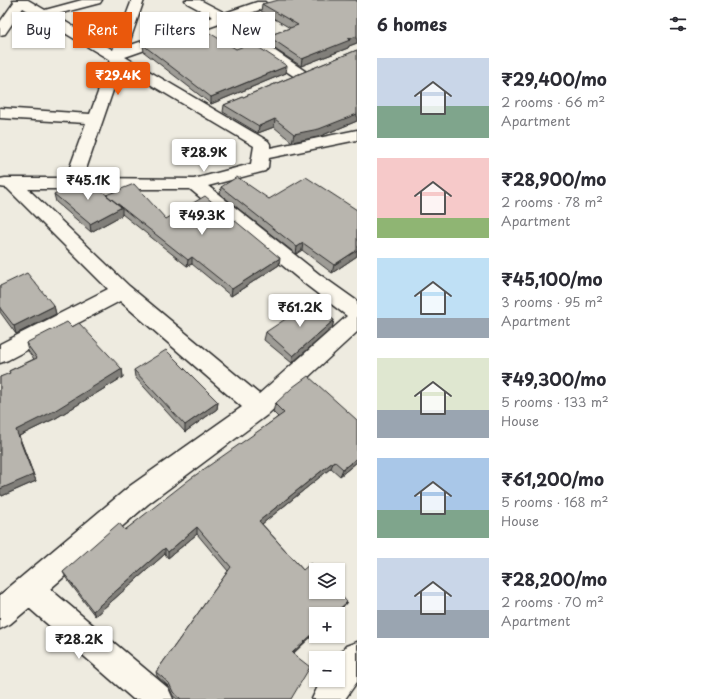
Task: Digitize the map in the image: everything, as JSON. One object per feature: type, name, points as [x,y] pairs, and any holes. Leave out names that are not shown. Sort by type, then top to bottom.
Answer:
[{"type":"street","points":[[0,31],[20,0],[41,12]]},
{"type":"street","points":[[51,12],[96,0]]},
{"type":"street","points":[[73,183],[138,0]]},
{"type":"street","points":[[191,0],[217,14]]},
{"type":"street","points":[[239,12],[262,3]]},
{"type":"street","points":[[118,56],[217,21]]},
{"type":"street","points":[[6,183],[194,184],[259,167],[262,144],[207,112],[118,56],[65,26]]},
{"type":"street","points":[[261,48],[300,74]]},
{"type":"street","points":[[286,80],[314,68]]},
{"type":"street","points":[[207,112],[221,106]]},
{"type":"street","points":[[0,113],[95,119]]},
{"type":"street","points":[[261,155],[357,135]]},
{"type":"street","points":[[6,183],[122,292],[259,408]]},
{"type":"street","points":[[194,184],[312,279],[357,312]]},
{"type":"street","points":[[0,354],[122,292]]},
{"type":"street","points":[[0,614],[139,495],[259,408],[357,319]]},
{"type":"street","points":[[28,589],[157,699]]},
{"type":"street","points":[[328,699],[334,687],[357,658]]},
{"type":"building","points":[[279,0],[357,0],[357,36],[302,59],[275,41],[275,33],[298,25],[262,4]]},
{"type":"building","points":[[209,33],[217,38],[217,48],[260,48],[287,66],[211,97],[147,48],[209,48]]},
{"type":"building","points":[[357,50],[357,114],[319,129],[294,134],[275,119],[259,126],[224,105]]},
{"type":"building","points":[[237,177],[269,199],[306,177],[357,210],[357,250],[334,265],[303,243],[297,247],[221,187]]},
{"type":"building","points":[[77,182],[90,182],[122,207],[90,224],[54,194]]},
{"type":"building","points":[[134,184],[166,219],[205,196],[280,258],[232,289],[192,257],[188,260],[106,195]]},
{"type":"building","points":[[27,273],[54,306],[14,326],[0,308],[0,286]]},
{"type":"building","points":[[311,302],[334,320],[293,356],[266,332]]},
{"type":"building","points":[[67,322],[72,327],[79,323],[122,369],[54,411],[16,430],[33,475],[0,489],[0,377],[10,373],[9,371],[37,358],[26,343]]},
{"type":"building","points":[[166,350],[218,402],[185,425],[134,370]]},
{"type":"building","points":[[308,376],[357,420],[357,458],[343,469],[334,461],[259,521],[303,570],[309,565],[309,599],[344,599],[347,602],[342,607],[309,607],[309,637],[292,653],[309,666],[309,669],[291,699],[181,699],[173,692],[169,683],[156,672],[231,567],[197,527],[168,552],[165,548],[93,611],[63,572],[119,523],[125,530],[190,479],[284,413],[275,404],[293,387]]}]
